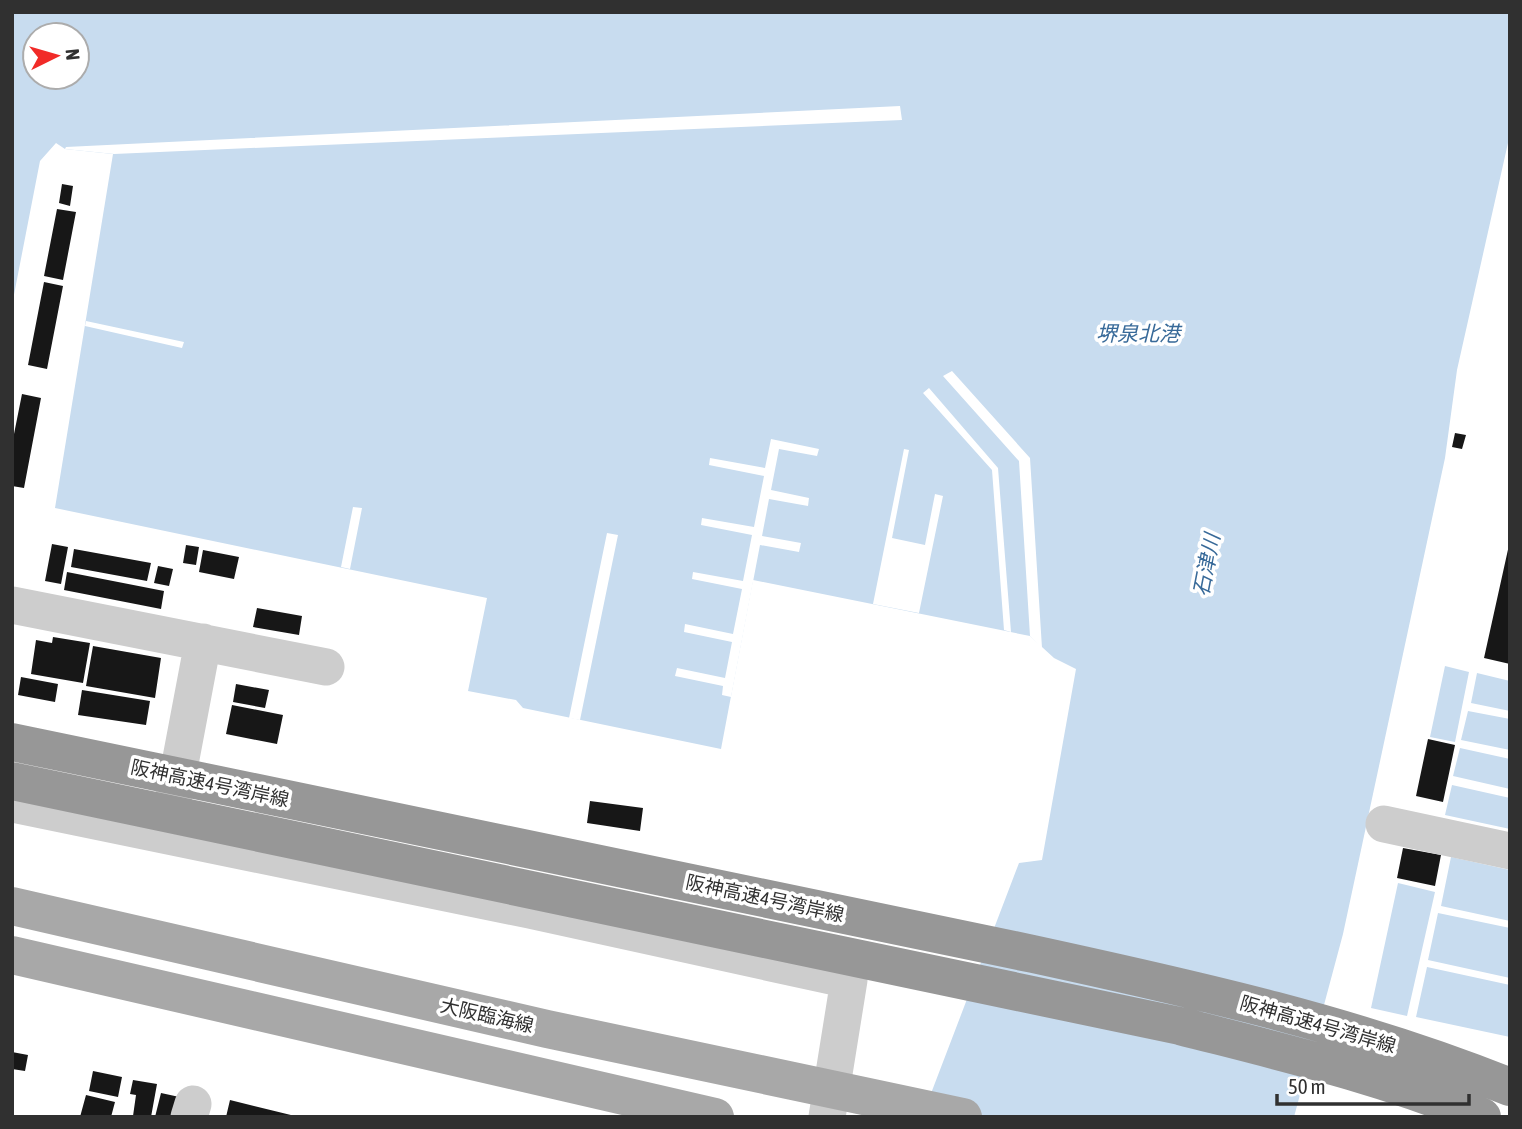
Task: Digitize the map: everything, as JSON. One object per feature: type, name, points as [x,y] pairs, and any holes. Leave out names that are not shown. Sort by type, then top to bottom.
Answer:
[{"type":"highway","name":"阪神高速4号湾岸線","points":[[12,742],[1182,987],[1338,1027],[1460,1067],[1510,1087]]},
{"type":"highway","name":"阪神高速4号湾岸線","points":[[12,781],[1180,1026],[1329,1065],[1445,1101],[1482,1117]]},
{"type":"main road","name":"大阪臨海線","points":[[12,906],[547,1029],[830,1103],[907,1105],[963,1117]]},
{"type":"main road","points":[[12,955],[715,1117]]},
{"type":"street","points":[[12,605],[326,667]]},
{"type":"street","points":[[167,835],[203,642]]},
{"type":"street","points":[[12,804],[529,910],[849,980],[830,1103]]},
{"type":"street","points":[[1384,824],[1510,851]]},
{"type":"water","name":"堺泉北港","points":[[12,12],[1510,12],[1510,134],[1457,370],[1445,458],[1343,934],[1294,1117],[922,1117],[1019,863],[1042,860],[1076,669],[1054,658],[1030,636],[753,580],[721,749],[523,708],[516,700],[468,691],[487,598],[55,508],[113,154],[65,149],[56,143],[40,161],[12,305]]},
{"type":"water","points":[[1445,666],[1469,672],[1455,742],[1430,737]]},
{"type":"water","points":[[1477,673],[1510,681],[1510,711],[1471,703]]},
{"type":"water","points":[[1468,711],[1510,719],[1510,750],[1461,740]]},
{"type":"water","points":[[1460,748],[1510,759],[1510,789],[1453,776]]},
{"type":"water","points":[[1452,785],[1510,798],[1510,829],[1445,815]]},
{"type":"water","points":[[1451,857],[1510,870],[1510,921],[1441,906]]},
{"type":"water","points":[[1398,883],[1435,892],[1407,1016],[1371,1008]]},
{"type":"water","points":[[1438,913],[1510,928],[1510,978],[1428,960]]},
{"type":"water","points":[[1427,967],[1510,985],[1510,1037],[1416,1017]]},
{"type":"pier","points":[[900,106],[902,120],[114,154],[65,149],[66,147]]},
{"type":"pier","points":[[86,321],[184,342],[182,348],[85,326]]},
{"type":"pier","points":[[952,371],[1030,458],[1042,648],[1030,636],[1019,461],[943,376]]},
{"type":"pier","points":[[929,388],[998,468],[1011,632],[1004,630],[992,470],[923,393]]},
{"type":"pier","points":[[771,439],[819,449],[817,456],[779,449],[771,490],[809,498],[808,506],[769,499],[762,536],[801,543],[799,552],[760,545],[731,697],[722,695],[723,686],[675,676],[677,668],[725,678],[732,642],[684,632],[685,624],[733,634],[742,589],[692,579],[693,572],[743,581],[752,535],[701,525],[702,518],[754,527],[764,476],[709,465],[710,458],[765,468]]},
{"type":"pier","points":[[904,449],[909,450],[892,538],[925,545],[935,494],[943,496],[919,613],[873,604]]},
{"type":"pier","points":[[353,507],[362,508],[350,569],[341,567]]},
{"type":"pier","points":[[607,533],[618,535],[580,720],[569,718]]},
{"type":"building","points":[[62,184],[73,186],[70,206],[59,203]]},
{"type":"building","points":[[57,209],[76,212],[63,280],[44,276]]},
{"type":"building","points":[[44,282],[63,286],[47,369],[28,365]]},
{"type":"building","points":[[22,394],[41,398],[24,488],[12,486],[12,444]]},
{"type":"building","points":[[1455,433],[1466,435],[1462,449],[1452,447]]},
{"type":"building","points":[[52,544],[68,547],[61,584],[45,581]]},
{"type":"building","points":[[186,545],[199,547],[196,565],[183,563]]},
{"type":"building","points":[[1510,545],[1510,664],[1484,658]]},
{"type":"building","points":[[74,549],[151,563],[147,581],[71,567]]},
{"type":"building","points":[[203,550],[239,557],[234,579],[199,572]]},
{"type":"building","points":[[158,566],[173,569],[169,586],[154,583]]},
{"type":"building","points":[[67,572],[164,591],[161,609],[64,590]]},
{"type":"building","points":[[257,608],[302,616],[299,635],[253,627]]},
{"type":"building","points":[[53,637],[90,643],[83,683],[31,674],[36,640],[52,643]]},
{"type":"building","points":[[93,646],[161,658],[155,698],[86,686]]},
{"type":"building","points":[[21,677],[58,684],[55,702],[18,695]]},
{"type":"building","points":[[236,684],[269,690],[265,708],[233,702]]},
{"type":"building","points":[[82,690],[150,701],[146,725],[78,715]]},
{"type":"building","points":[[232,705],[283,715],[277,744],[226,734]]},
{"type":"building","points":[[1428,739],[1455,745],[1443,802],[1416,796]]},
{"type":"building","points":[[590,801],[643,808],[640,831],[587,823]]},
{"type":"building","points":[[1403,848],[1441,855],[1435,886],[1397,878]]},
{"type":"building","points":[[12,1052],[28,1055],[25,1071],[12,1069]]},
{"type":"building","points":[[93,1071],[122,1077],[118,1097],[89,1091]]},
{"type":"building","points":[[133,1080],[157,1084],[151,1117],[133,1116],[136,1095],[130,1094]]},
{"type":"building","points":[[161,1093],[184,1098],[180,1117],[155,1117]]},
{"type":"building","points":[[86,1095],[115,1102],[111,1117],[80,1117]]},
{"type":"building","points":[[230,1100],[295,1116],[295,1117],[226,1117]]},
{"type":"water label","name":"石津川","points":[[1207,565]]}]
